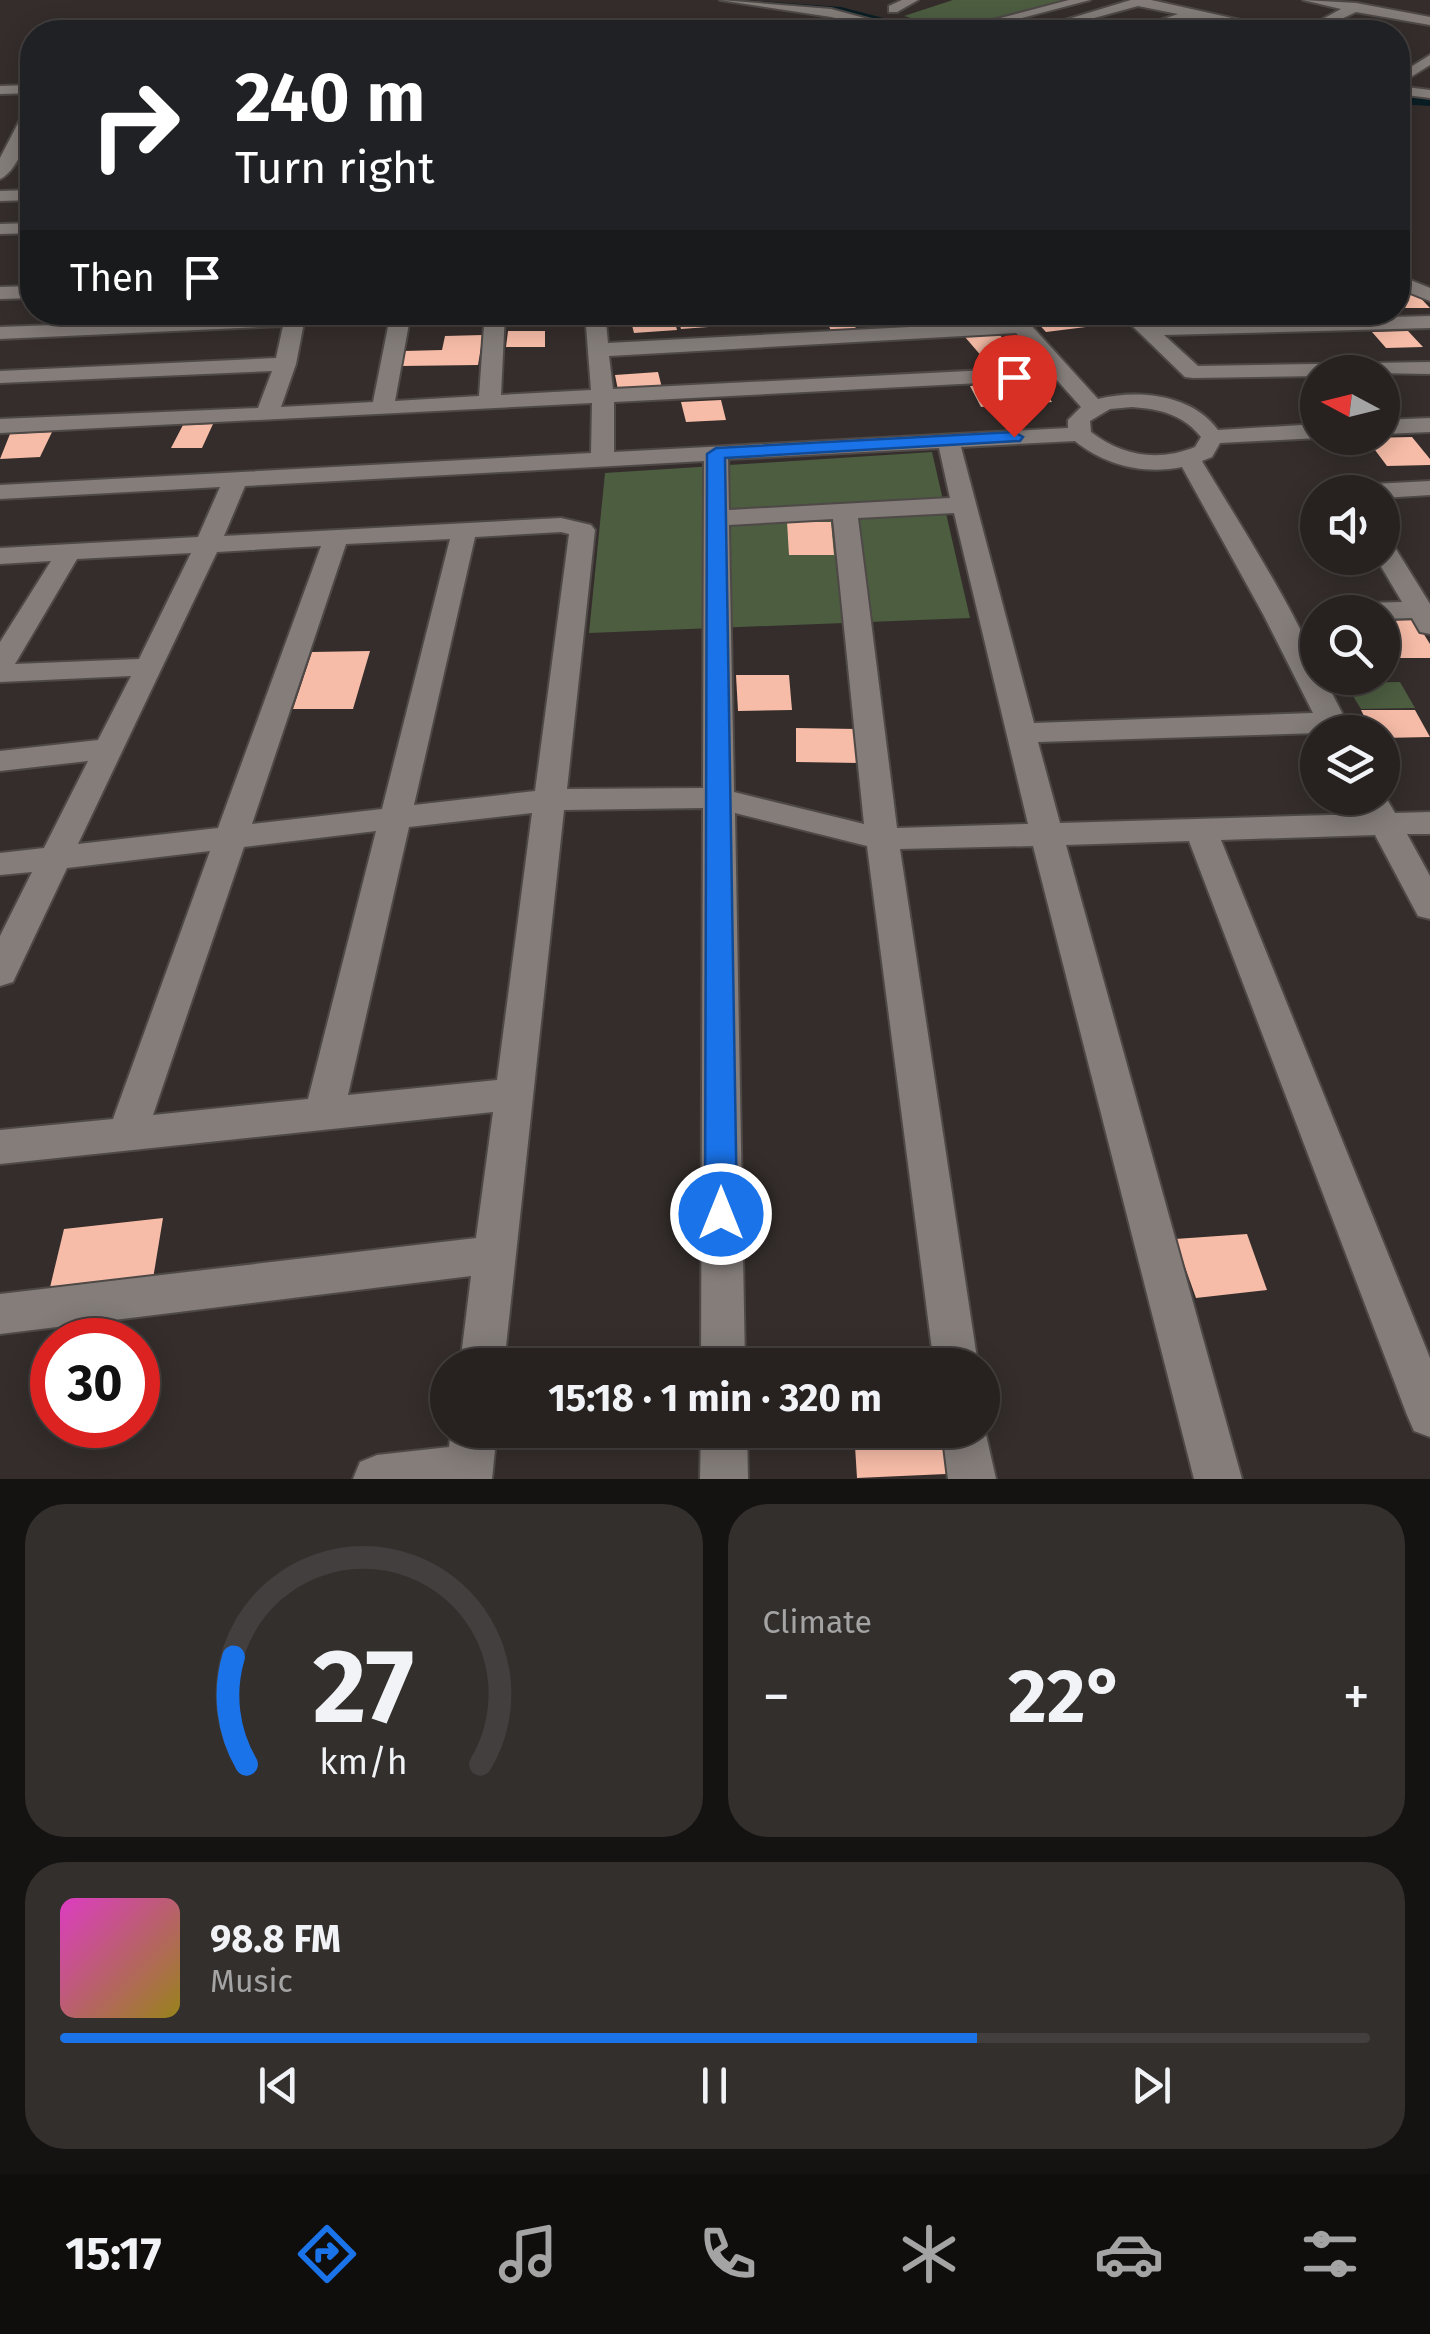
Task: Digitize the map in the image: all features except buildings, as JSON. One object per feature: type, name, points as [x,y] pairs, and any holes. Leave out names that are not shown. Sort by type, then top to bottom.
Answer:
[{"type":"street","points":[[726,0],[859,20]]},
{"type":"street","points":[[893,9],[912,0]]},
{"type":"street","points":[[1003,20],[1084,0]]},
{"type":"street","points":[[1309,0],[1423,20],[1430,11]]},
{"type":"street","points":[[1330,20],[1370,0]]},
{"type":"street","points":[[1073,20],[1141,1],[1223,20]]},
{"type":"street","points":[[1172,20],[1191,14]]},
{"type":"street","points":[[5,170],[20,137]]},
{"type":"street","points":[[0,333],[62,325]]},
{"type":"street","points":[[267,414],[285,364],[293,325]]},
{"type":"street","points":[[383,408],[399,325]]},
{"type":"street","points":[[490,403],[494,325]]},
{"type":"street","points":[[595,325],[603,398],[602,460]]},
{"type":"street","points":[[598,350],[945,325]]},
{"type":"street","points":[[1019,325],[1062,372],[1109,454],[1132,460],[1189,459],[1204,452],[1212,437]]},
{"type":"street","points":[[1142,325],[1193,372],[1430,368]]},
{"type":"street","points":[[1146,329],[1308,325]]},
{"type":"street","points":[[0,377],[285,364]]},
{"type":"street","points":[[0,426],[1062,372]]},
{"type":"street","points":[[0,492],[948,440],[1087,421],[1132,400],[1173,406],[1204,423],[1212,437]]},
{"type":"street","points":[[1400,427],[1428,427]]},
{"type":"street","points":[[1212,437],[1300,432]]},
{"type":"street","points":[[948,440],[1024,732],[1046,836],[1218,1479]]},
{"type":"street","points":[[716,454],[723,1348]]},
{"type":"street","points":[[1189,459],[1328,715]]},
{"type":"street","points":[[0,973],[236,480]]},
{"type":"street","points":[[1400,490],[1430,488]]},
{"type":"street","points":[[718,518],[966,505]]},
{"type":"street","points":[[844,514],[882,839],[954,1348]]},
{"type":"street","points":[[0,556],[561,525],[582,530],[484,1348]]},
{"type":"street","points":[[324,1114],[464,532]]},
{"type":"street","points":[[126,1134],[336,538]]},
{"type":"street","points":[[0,665],[69,552]]},
{"type":"street","points":[[1399,575],[1425,618]]},
{"type":"street","points":[[1276,614],[1300,613]]},
{"type":"street","points":[[1400,616],[1425,618]]},
{"type":"street","points":[[0,673],[148,666]]},
{"type":"street","points":[[1024,732],[1300,728]]},
{"type":"street","points":[[0,761],[107,748]]},
{"type":"street","points":[[0,864],[550,800],[716,798],[882,839],[1202,832],[1352,815]]},
{"type":"street","points":[[1380,815],[1430,906]]},
{"type":"street","points":[[1394,815],[1430,822]]},
{"type":"street","points":[[1202,832],[1430,1415]]},
{"type":"street","points":[[0,1147],[515,1094]]},
{"type":"street","points":[[0,1314],[496,1254]]},
{"type":"street","points":[[724,1448],[724,1479]]},
{"type":"street","points":[[968,1448],[972,1479]]},
{"type":"street","points":[[377,1479],[470,1459]]},
{"type":"green space","points":[[953,0],[1065,0],[990,20],[918,20],[904,16]]},
{"type":"green space","points":[[932,452],[970,618],[589,633],[605,473]]},
{"type":"green space","points":[[1400,682],[1415,708],[1361,709],[1352,695],[1400,695]]},
{"type":"waterway","points":[[752,0],[879,20]]},
{"type":"waterway","points":[[1410,100],[1430,101]]},
{"type":"route","points":[[721,1214],[716,454],[1014,437]]}]
